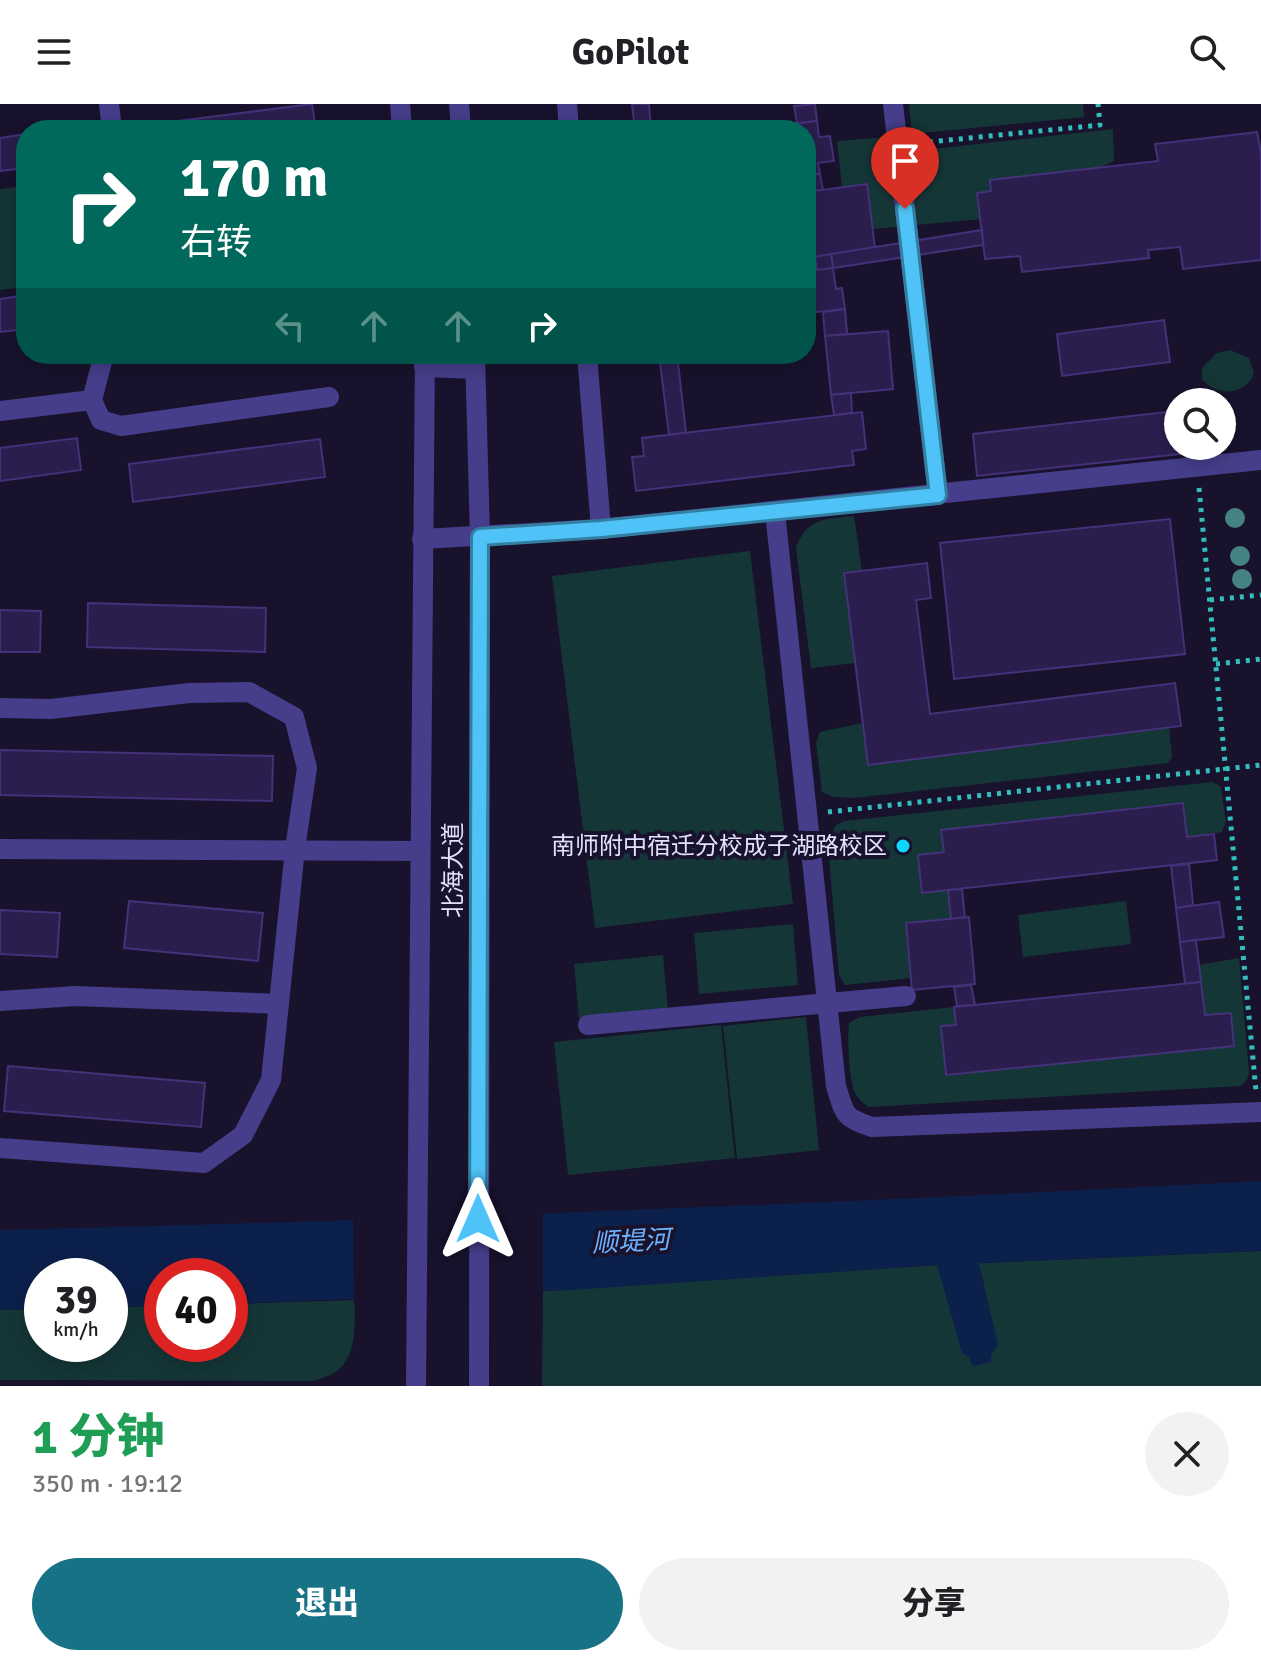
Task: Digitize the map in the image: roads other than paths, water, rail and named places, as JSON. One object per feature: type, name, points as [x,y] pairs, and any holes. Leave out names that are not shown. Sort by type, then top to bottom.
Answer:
[{"type":"street","points":[[893,104],[938,495]]},
{"type":"street","points":[[101,364],[92,400],[101,420],[121,426],[329,397]]},
{"type":"street","name":"北海大道","points":[[416,1386],[425,364]]},
{"type":"street","name":"北海大道","points":[[475,364],[480,537],[479,1386]]},
{"type":"street","points":[[588,364],[601,529]]},
{"type":"street","points":[[0,411],[92,400]]},
{"type":"street","points":[[422,539],[601,529],[1261,460]]},
{"type":"street","points":[[775,512],[836,1086],[850,1119],[872,1127],[1259,1112]]},
{"type":"street","points":[[0,708],[51,709],[189,693],[249,692],[294,717],[307,768],[295,849],[271,1080],[243,1135],[204,1163],[0,1148]]},
{"type":"street","points":[[0,849],[419,851]]},
{"type":"street","points":[[0,1001],[76,996],[279,1004]]},
{"type":"street","points":[[588,1025],[906,996]]},
{"type":"water","name":"顺堤河","points":[[1261,1181],[1261,1251],[979,1263],[998,1345],[991,1355],[991,1362],[973,1366],[969,1357],[962,1353],[937,1265],[572,1290],[248,1303],[248,1258],[144,1258],[144,1306],[128,1307],[128,1258],[24,1258],[24,1309],[0,1310],[0,1230],[946,1197]]},
{"type":"place","name":"南师附中宿迁分校成子湖路校区","points":[[903,846]]}]
